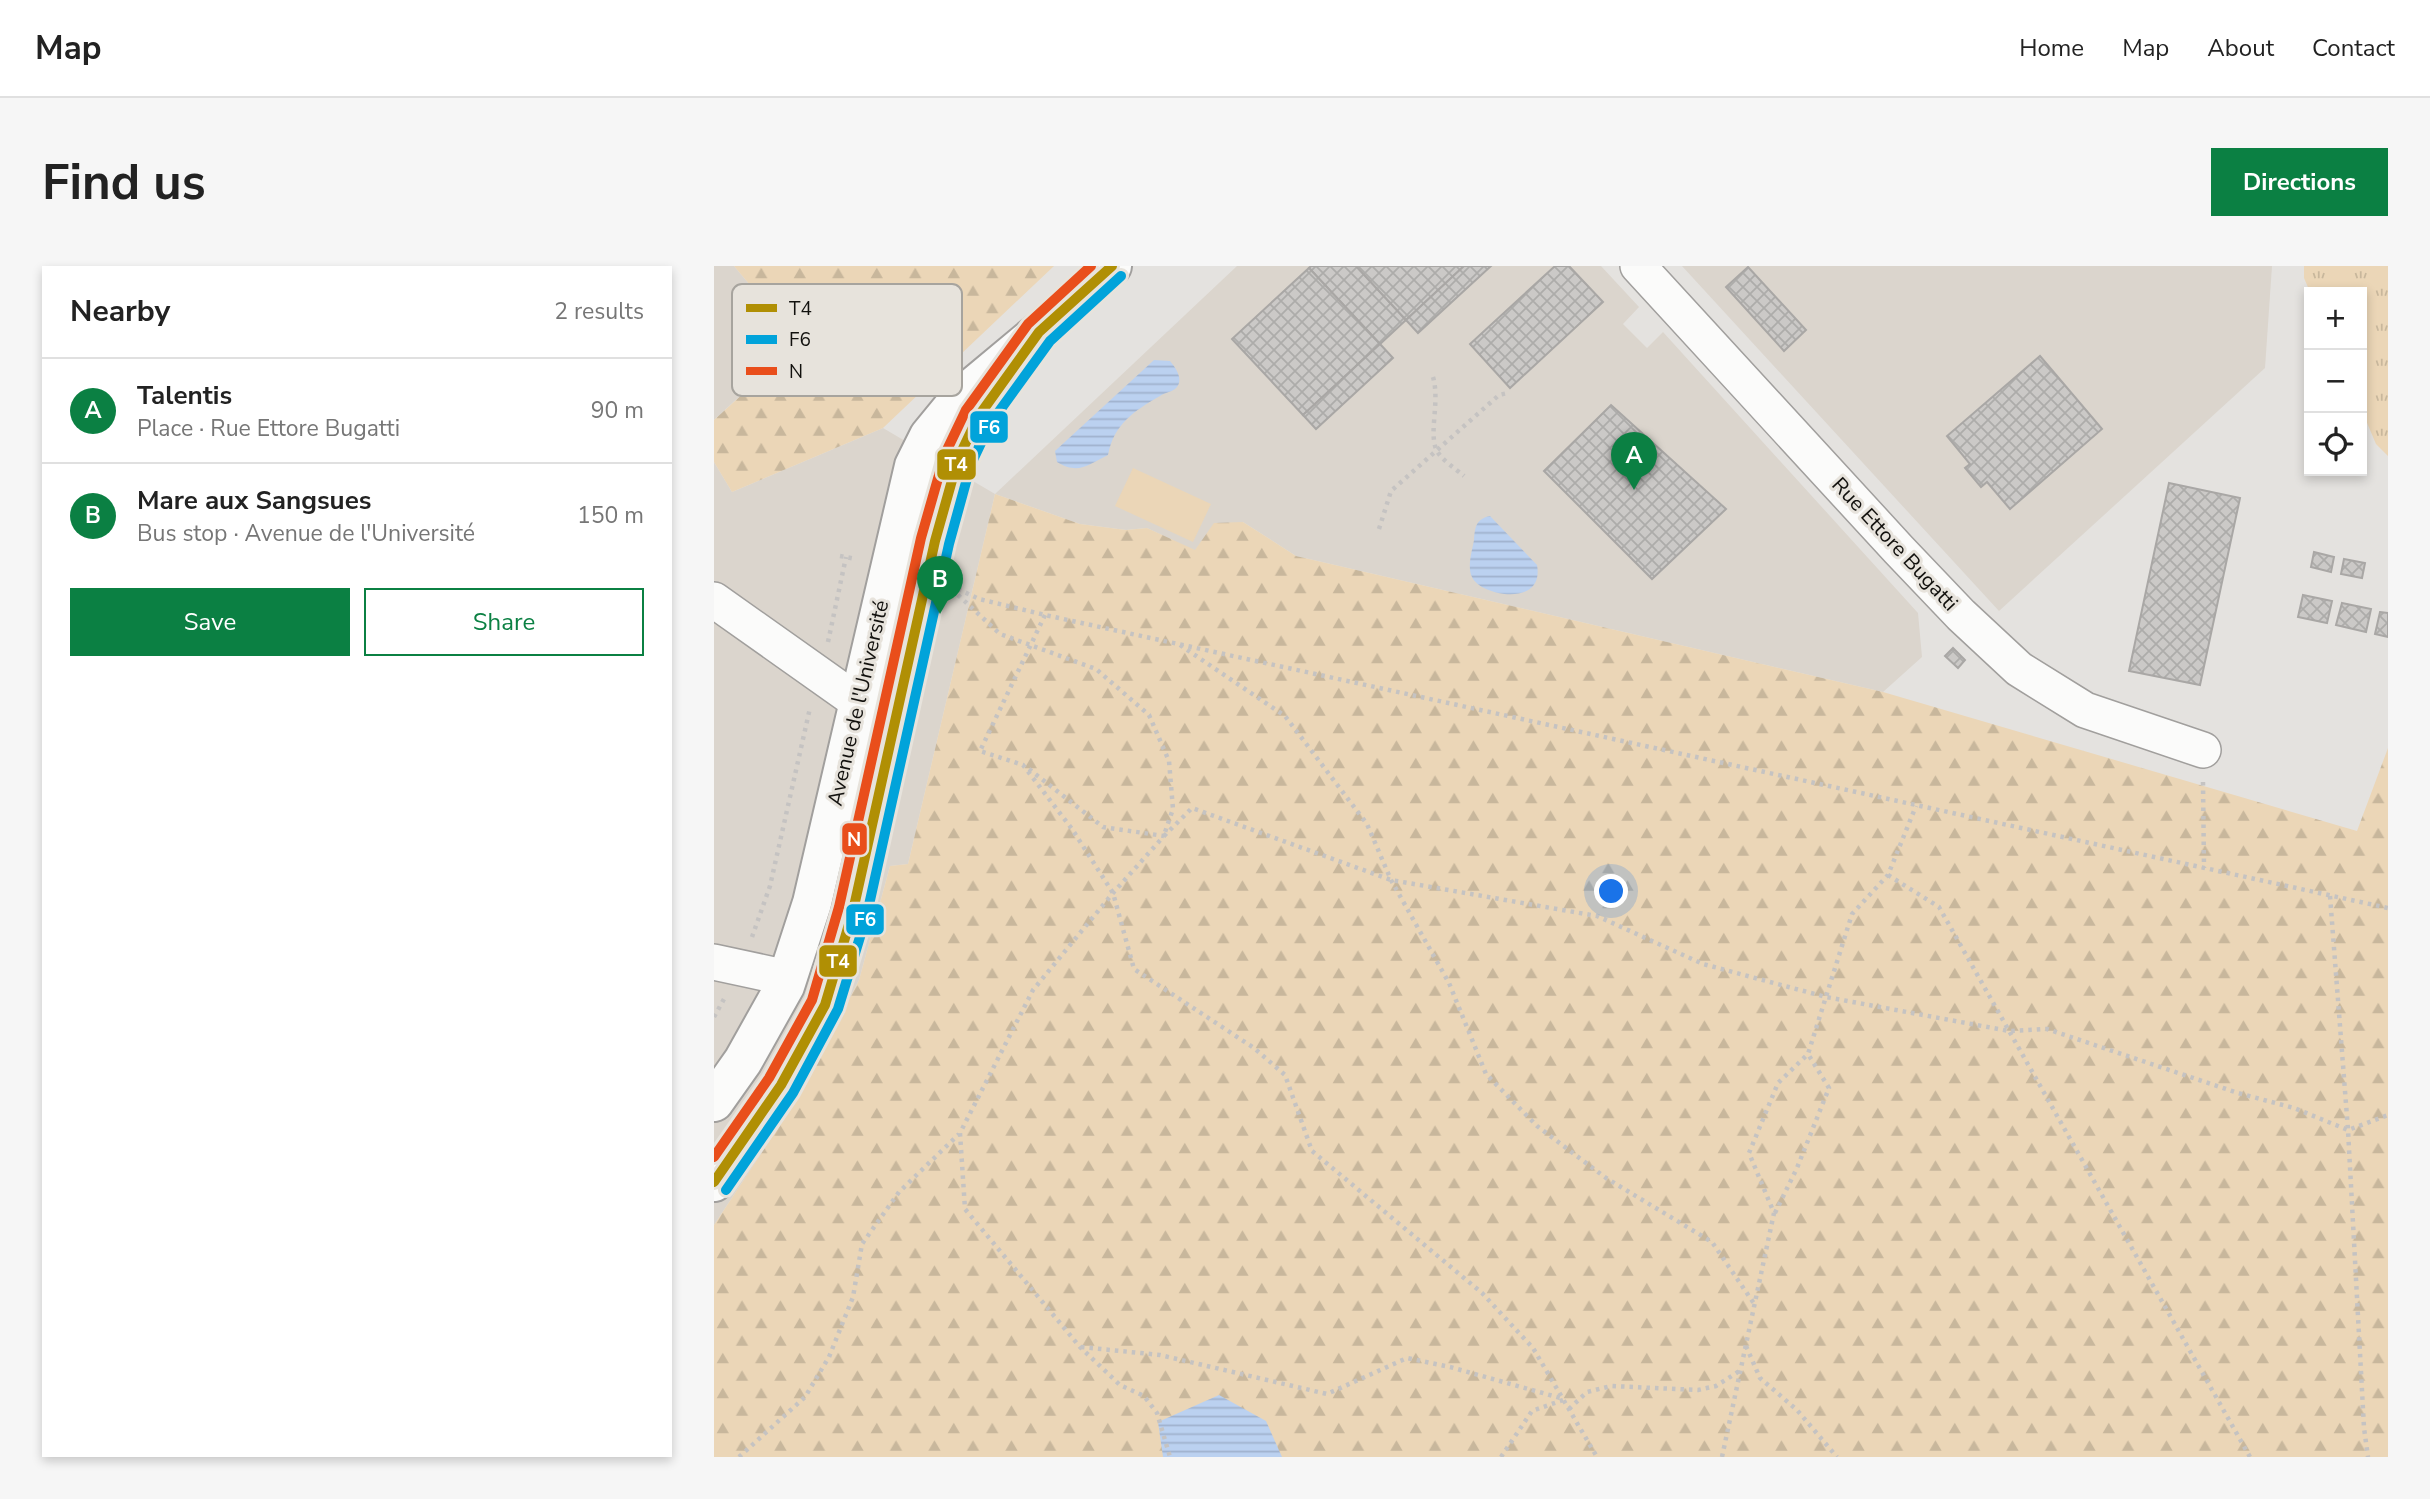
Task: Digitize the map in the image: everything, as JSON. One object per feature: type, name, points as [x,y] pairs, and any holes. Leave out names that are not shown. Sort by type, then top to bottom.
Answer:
[{"type":"street","name":"Avenue de l'Université","points":[[714,1102],[743,1061],[788,978],[812,903],[914,466],[929,436],[961,397],[1112,266]]},
{"type":"street","name":"Rue Ettore Bugatti","points":[[1638,266],[1899,550],[1961,615],[2019,669],[2085,710],[2203,750]]},
{"type":"street","name":"Avenue de l'Université","points":[[714,1182],[781,1085],[825,1005],[853,911],[898,715],[934,578],[935,541],[958,458],[978,417],[1039,332]]},
{"type":"street","points":[[714,600],[858,702],[898,715]]},
{"type":"street","points":[[727,965],[788,978]]},
{"type":"path","points":[[1433,377],[1437,399],[1434,435],[1436,451],[1464,476]]},
{"type":"path","points":[[1379,529],[1391,491],[1499,395],[1508,393]]},
{"type":"path","points":[[826,651],[846,557]]},
{"type":"path","points":[[934,578],[979,599],[1045,615],[2388,908]]},
{"type":"path","points":[[934,578],[1000,634],[1097,669],[1149,715],[1169,761],[1173,809],[1164,836]]},
{"type":"path","points":[[1045,615],[980,751],[1023,765],[1104,827],[1164,836]]},
{"type":"path","points":[[1178,644],[1285,716],[1367,824],[1391,880],[1449,984],[1486,1074],[1537,1126],[1576,1156],[1606,1178],[1712,1242],[1755,1305]]},
{"type":"path","points":[[714,1017],[727,965],[770,886],[810,707]]},
{"type":"path","points":[[2203,750],[2204,868]]},
{"type":"path","points":[[1023,765],[1072,829],[1112,893],[1134,969],[1254,1048],[1285,1076],[1312,1151],[1482,1293],[1533,1348],[1597,1457]]},
{"type":"path","points":[[1774,1213],[1749,1153],[1779,1083],[1808,1054],[1852,914],[1888,875],[1916,806]]},
{"type":"path","points":[[739,1457],[805,1397],[829,1357],[853,1297],[862,1244],[899,1192],[960,1133],[1033,990],[1112,893],[1192,808],[1391,880],[1597,916],[1703,964],[1826,997],[2009,1031],[2047,1029],[2213,1085],[2294,1108],[2348,1130],[2388,1115]]},
{"type":"path","points":[[1888,875],[1939,907],[2250,1457]]},
{"type":"path","points":[[2330,896],[2348,1130],[2364,1428],[2368,1457]]},
{"type":"path","points":[[1722,1457],[1774,1213],[1797,1168],[1829,1088],[1808,1054]]},
{"type":"path","points":[[960,1133],[965,1209],[1080,1347],[1120,1385],[1144,1396],[1157,1413],[1170,1457]]},
{"type":"path","points":[[1746,1346],[1760,1378],[1797,1410],[1837,1457]]},
{"type":"path","points":[[1080,1347],[1160,1355],[1327,1394],[1408,1358],[1563,1399]]},
{"type":"path","points":[[1569,1409],[1587,1392],[1611,1386],[1698,1390],[1716,1386],[1741,1370]]},
{"type":"path","points":[[1501,1457],[1532,1411],[1563,1399]]},
{"type":"shaded area","points":[[714,266],[734,266],[749,284],[732,284],[732,396],[740,396],[714,420]]},
{"type":"shaded area","points":[[1237,266],[1601,266],[1639,307],[1623,324],[1647,348],[1663,332],[1918,613],[1922,657],[1883,692],[1296,556],[1243,522],[1195,551],[1147,528],[1126,530],[1080,524],[995,494]]},
{"type":"shaded area","points":[[1682,266],[2272,266],[2265,368],[1999,611]]},
{"type":"shaded area","points":[[883,428],[995,494],[908,864],[890,866],[859,980],[805,1087],[714,1225],[714,462],[732,492]]},
{"type":"green space","points":[[734,266],[1054,266],[962,353],[962,284],[749,284]]},
{"type":"green space","points":[[2304,266],[2388,266],[2388,456],[2376,444],[2367,423],[2367,287],[2308,287],[2304,278]]},
{"type":"green space","points":[[740,396],[917,396],[883,428],[732,492],[714,462],[714,420]]},
{"type":"green space","points":[[1133,468],[1211,504],[1193,542],[1115,506]]},
{"type":"green space","points":[[995,494],[1080,524],[1126,530],[1147,528],[1195,550],[1214,523],[1243,522],[1296,556],[1883,692],[2357,831],[2388,748],[2388,1457],[714,1457],[714,1225],[805,1087],[859,980],[890,866],[908,864]]},
{"type":"water","points":[[1154,360],[1170,361],[1177,371],[1178,386],[1126,420],[1115,435],[1108,455],[1077,468],[1057,462],[1055,451]]},
{"type":"water","points":[[1490,516],[1537,565],[1537,579],[1531,588],[1522,593],[1498,593],[1477,584],[1472,577],[1470,564],[1476,527],[1479,521]]},
{"type":"water","points":[[1219,1395],[1266,1421],[1282,1457],[1163,1457],[1158,1422]]},
{"type":"building","points":[[1356,266],[1406,320],[1380,344],[1309,268]]},
{"type":"building","points":[[1356,266],[1464,266],[1406,320]]},
{"type":"building","points":[[1464,266],[1491,266],[1418,333],[1406,320]]},
{"type":"building","points":[[1555,266],[1569,266],[1603,302],[1510,388],[1470,344]]},
{"type":"building","points":[[1748,267],[1806,330],[1784,351],[1726,287]]},
{"type":"building","points":[[1309,268],[1380,344],[1303,415],[1232,339]]},
{"type":"building","points":[[1380,344],[1393,358],[1316,429],[1303,415]]},
{"type":"building","points":[[2040,356],[2102,429],[2010,509],[1987,482],[1981,487],[1965,468],[1970,464],[1947,436]]},
{"type":"building","points":[[1611,405],[1726,509],[1652,579],[1544,471]]},
{"type":"building","points":[[2169,483],[2240,498],[2200,685],[2129,671]]},
{"type":"building","points":[[2314,552],[2334,557],[2331,572],[2311,567]]},
{"type":"building","points":[[2344,559],[2365,563],[2362,578],[2341,574]]},
{"type":"building","points":[[2303,595],[2332,601],[2327,623],[2298,617]]},
{"type":"building","points":[[2342,603],[2371,609],[2366,632],[2336,625]]},
{"type":"building","points":[[2380,612],[2388,613],[2388,637],[2375,634]]},
{"type":"building","points":[[1953,648],[1965,660],[1958,668],[1945,656]]},
{"type":"transit line","name":"N","points":[[714,1157],[769,1078],[812,1000],[839,907],[921,538],[945,454],[966,410],[1028,324],[1091,266]]},
{"type":"transit line","name":"T4","points":[[714,1182],[781,1085],[825,1005],[853,911],[935,541],[958,459],[978,417],[1039,332],[1112,266]]},
{"type":"transit line","name":"F6","points":[[726,1190],[793,1093],[838,1009],[867,914],[949,544],[971,464],[990,424],[1050,341],[1121,276]]},
{"type":"place","name":"Talentis","points":[[1634,490]]},
{"type":"place","name":"Mare aux Sangsues","points":[[940,614]]}]
